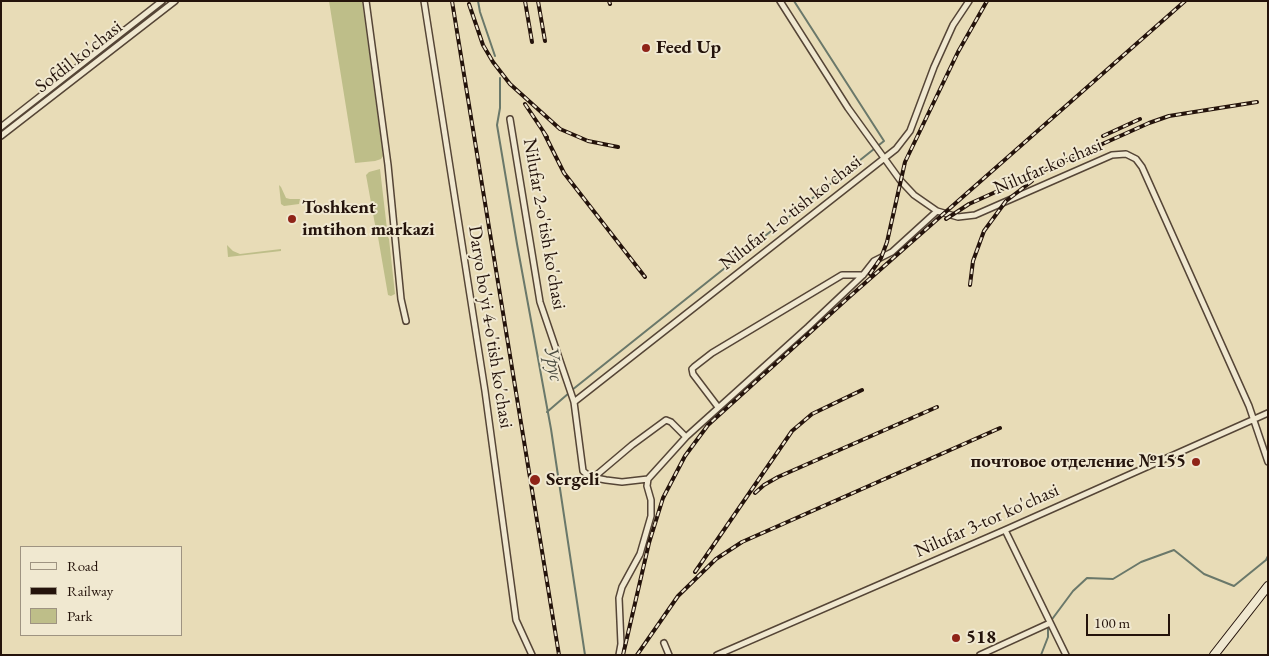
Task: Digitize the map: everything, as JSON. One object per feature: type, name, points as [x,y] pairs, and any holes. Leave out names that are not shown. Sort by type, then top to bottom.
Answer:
[{"type":"street","points":[[162,1],[167,7]]},
{"type":"street","name":"Sofdil ko'chasi","points":[[1,127],[162,1]]},
{"type":"street","name":"Sofdil ko'chasi","points":[[1,136],[175,1]]},
{"type":"street","points":[[366,1],[388,164],[401,299],[406,320]]},
{"type":"street","name":"Daryo bo'yi 4-o'tish ko'chasi","points":[[424,1],[485,391],[516,620],[532,655]]},
{"type":"street","name":"Nilufar ko'chasi","points":[[780,1],[848,108],[908,190],[937,211],[958,217],[976,215],[1112,155],[1123,154],[1134,157],[1146,176],[1245,397],[1268,462]]},
{"type":"street","name":"Nilufar 1-o'tish ko'chasi","points":[[574,402],[896,149],[910,131],[934,67],[953,25],[969,1]]},
{"type":"street","points":[[98,52],[102,57]]},
{"type":"street","name":"Nilufar 2-o'tish ko'chasi","points":[[510,119],[540,302],[574,402],[583,471],[592,478]]},
{"type":"street","points":[[619,655],[621,644],[619,598],[622,587],[640,554],[651,516],[651,500],[647,486],[648,479],[686,437],[808,327],[863,275],[874,261],[892,252],[937,211]]},
{"type":"street","points":[[718,407],[693,374],[692,368],[712,353],[842,275],[863,275]]},
{"type":"street","name":"Nilufar 3-tor ko'chasi","points":[[717,655],[1268,413]]},
{"type":"street","points":[[592,478],[666,420],[671,422],[686,437]]},
{"type":"street","points":[[592,478],[622,482],[648,479]]},
{"type":"street","points":[[1005,530],[1066,655]]},
{"type":"street","points":[[1214,655],[1268,586]]},
{"type":"street","points":[[980,655],[1050,623]]},
{"type":"street","points":[[664,643],[669,655]]},
{"type":"green space","points":[[329,1],[362,1],[383,156],[375,161],[355,163]]},
{"type":"green space","points":[[380,169],[387,229],[376,230],[366,175],[369,172]]},
{"type":"green space","points":[[279,185],[286,198],[300,199],[299,204],[284,206],[281,204]]},
{"type":"green space","points":[[387,235],[395,294],[391,296],[388,295],[378,237]]},
{"type":"green space","points":[[227,245],[233,251],[240,254],[281,249],[281,251],[228,257]]},
{"type":"waterway","name":"Урус","points":[[478,1],[495,56]]},
{"type":"waterway","points":[[572,390],[884,141],[794,1]]},
{"type":"waterway","name":"Урус","points":[[500,78],[500,108],[497,125],[551,429],[585,655]]},
{"type":"waterway","points":[[547,412],[569,393]]},
{"type":"waterway","points":[[1050,622],[1073,591],[1087,578],[1113,579],[1141,562],[1174,550],[1204,574],[1234,586],[1266,560],[1268,556]]},
{"type":"waterway","points":[[1041,655],[1048,637],[1048,626]]},
{"type":"railway","points":[[452,1],[559,655]]},
{"type":"railway","points":[[525,1],[532,42]]},
{"type":"railway","points":[[538,1],[545,41]]},
{"type":"railway","points":[[870,274],[881,258],[887,242],[905,162],[958,52],[987,1]]},
{"type":"railway","points":[[623,655],[649,543],[663,498],[685,456],[708,425],[848,298],[1185,1]]},
{"type":"railway","points":[[469,4],[483,45],[510,84],[560,129],[588,141],[618,147]]},
{"type":"railway","points":[[946,219],[969,204],[1149,123],[1169,116],[1257,102]]},
{"type":"railway","points":[[525,104],[547,137]]},
{"type":"railway","points":[[1103,136],[1140,119]]},
{"type":"railway","points":[[543,131],[564,173],[645,277]]},
{"type":"railway","points":[[970,285],[973,261],[984,231],[1006,201],[1032,181]]},
{"type":"railway","points":[[695,572],[792,431],[812,414],[862,390]]},
{"type":"railway","points":[[755,493],[778,477],[937,407]]},
{"type":"railway","points":[[637,655],[678,596],[716,559],[742,542],[1000,428]]},
{"type":"place","name":"Feed Up","points":[[646,48]]},
{"type":"place","name":"Toshkent imtihon markazi","points":[[292,219]]},
{"type":"place","name":"почтовое отделение №155","points":[[1196,462]]},
{"type":"place","name":"Sergeli","points":[[535,480]]},
{"type":"place","name":"518","points":[[956,638]]}]
